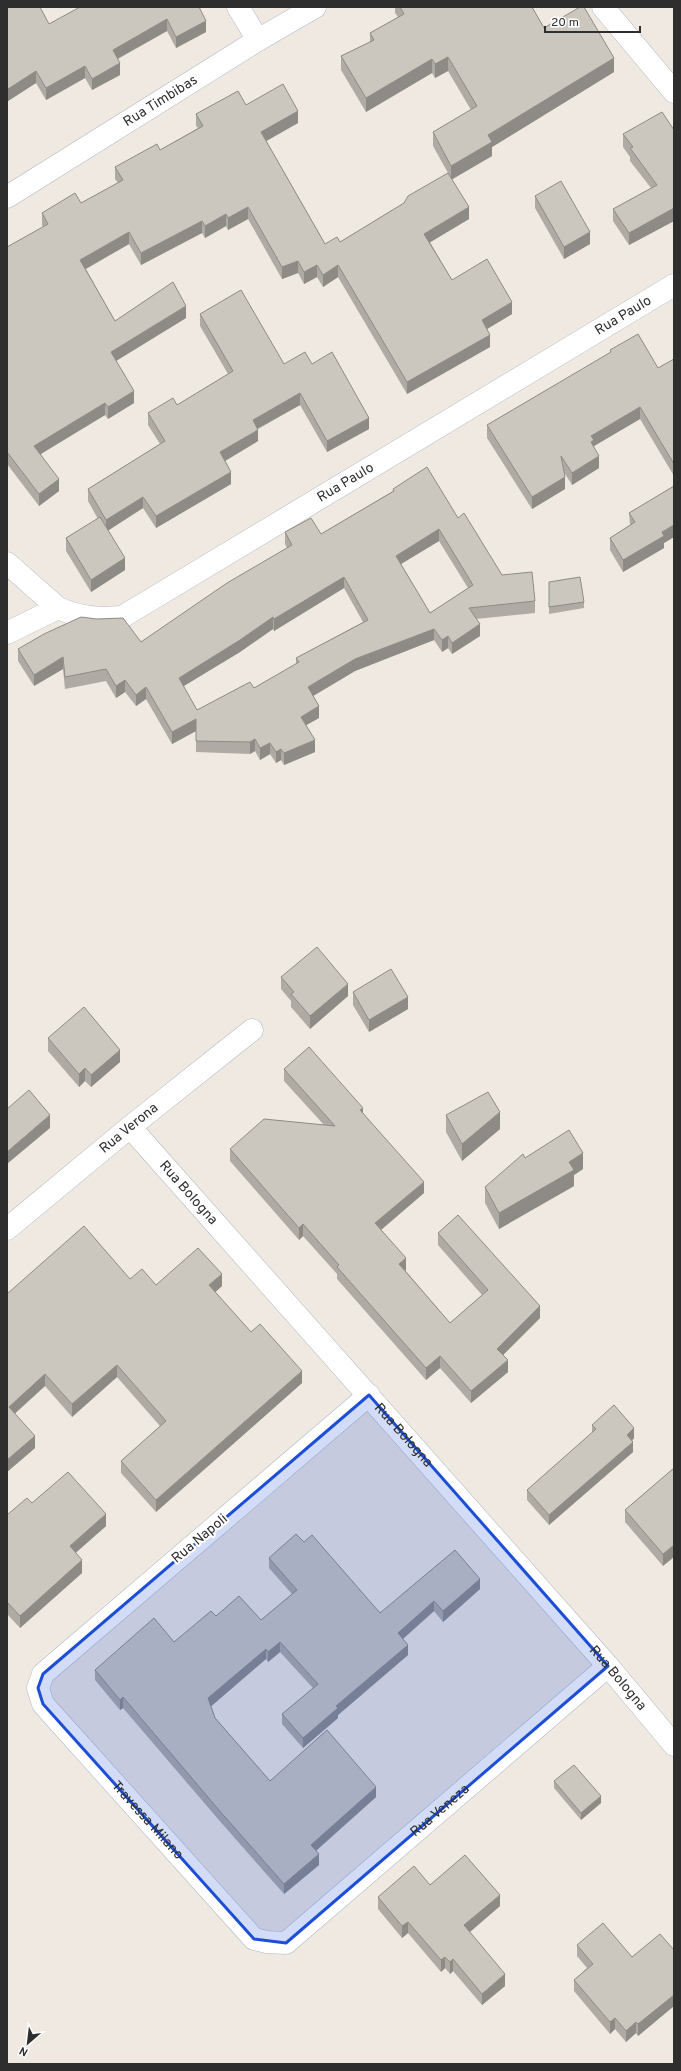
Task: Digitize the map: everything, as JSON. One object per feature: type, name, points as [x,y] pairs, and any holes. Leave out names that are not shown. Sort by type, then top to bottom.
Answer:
[{"type":"street","points":[[238,7],[258,40]]},
{"type":"street","name":"Rua Timbibas","points":[[7,197],[258,40],[315,7]]},
{"type":"street","points":[[603,7],[674,92]]},
{"type":"street","name":"Rua Paulo","points":[[7,563],[58,608],[74,615],[94,619],[122,617],[674,285]]},
{"type":"street","points":[[7,633],[58,608]]},
{"type":"street","name":"Rua Verona","points":[[7,1229],[130,1127],[252,1030]]},
{"type":"street","name":"Rua Bologna","points":[[130,1127],[608,1666],[674,1745]]},
{"type":"street","name":"Rua Napoli","points":[[38,1688],[43,1674],[369,1395]]},
{"type":"street","name":"Rua Veneza","points":[[267,1942],[286,1943],[608,1666]]},
{"type":"street","name":"Travessa Milano","points":[[38,1688],[44,1704],[248,1933],[254,1939],[267,1942]]},
{"type":"highlighted area","points":[[369,1395],[608,1666],[286,1943],[254,1939],[43,1704],[38,1688],[43,1674]]},
{"type":"building","points":[[7,7],[40,7],[49,24],[80,7],[199,7],[206,21],[176,37],[167,19],[113,50],[120,63],[92,79],[85,66],[46,88],[36,71],[8,89]]},
{"type":"building","points":[[400,7],[532,7],[544,28],[580,7],[584,7],[614,58],[488,135],[492,142],[451,166],[433,132],[477,106],[448,57],[435,64],[432,59],[366,98],[341,56],[374,40],[370,33],[404,14]]},
{"type":"building","points":[[283,84],[298,111],[261,132],[325,244],[337,237],[340,242],[404,203],[408,196],[448,173],[469,207],[424,234],[452,280],[487,259],[512,302],[482,320],[490,335],[407,382],[338,265],[323,275],[317,265],[304,272],[298,261],[282,267],[248,207],[228,218],[226,214],[205,226],[202,221],[141,253],[129,232],[80,260],[115,321],[173,282],[186,306],[111,352],[134,391],[108,407],[105,403],[34,446],[59,479],[39,494],[7,452],[7,247],[48,224],[42,213],[75,193],[81,203],[123,180],[115,167],[157,144],[160,150],[203,126],[196,114],[238,91],[246,105]]},
{"type":"building","points":[[662,112],[674,130],[674,208],[629,233],[613,209],[657,185],[630,148],[633,147],[623,134]]},
{"type":"building","points":[[561,181],[590,232],[564,247],[535,196]]},
{"type":"building","points":[[241,290],[284,364],[305,352],[312,364],[332,352],[369,418],[327,441],[300,393],[253,420],[258,430],[220,452],[231,472],[156,516],[143,497],[106,520],[88,489],[165,441],[148,413],[173,398],[177,405],[233,371],[200,314]]},
{"type":"building","points":[[638,334],[658,368],[674,359],[674,464],[640,407],[591,436],[594,440],[591,442],[599,456],[572,473],[561,456],[565,477],[532,497],[487,425],[611,352],[610,350]]},
{"type":"building","points":[[427,467],[458,518],[464,513],[502,575],[532,572],[535,601],[469,608],[480,624],[452,643],[448,636],[442,640],[434,629],[355,659],[308,687],[319,706],[301,717],[315,740],[284,753],[281,749],[276,752],[270,743],[260,748],[255,739],[250,742],[196,741],[196,719],[172,732],[146,687],[136,695],[125,680],[116,686],[106,669],[65,677],[63,657],[34,675],[18,649],[44,634],[81,617],[97,619],[123,618],[141,642],[227,583],[292,545],[285,532],[311,518],[321,534],[394,491],[393,489]],"holes":[[[439,529],[473,585],[430,613],[396,556]],[[344,577],[368,620],[296,658],[299,662],[254,688],[250,682],[197,710],[179,678],[240,640],[273,617],[274,619]]]},
{"type":"building","points":[[674,486],[674,525],[662,532],[664,536],[623,560],[610,538],[635,522],[629,513]]},
{"type":"building","points":[[100,517],[125,558],[91,580],[66,538]]},
{"type":"building","points":[[580,577],[584,602],[549,607],[549,582]]},
{"type":"building","points":[[317,947],[348,984],[310,1016],[291,994],[294,992],[281,977]]},
{"type":"building","points":[[391,969],[408,997],[369,1020],[353,992]]},
{"type":"building","points":[[84,1007],[120,1050],[91,1075],[85,1068],[79,1074],[48,1038]]},
{"type":"building","points":[[309,1047],[363,1108],[360,1110],[424,1182],[375,1223],[406,1258],[399,1264],[450,1323],[488,1290],[438,1233],[458,1215],[540,1306],[497,1349],[508,1360],[471,1391],[440,1356],[426,1368],[337,1267],[339,1265],[303,1224],[299,1228],[230,1149],[264,1119],[335,1126],[284,1069]]},
{"type":"building","points":[[29,1090],[50,1115],[7,1152],[7,1109]]},
{"type":"building","points":[[488,1092],[500,1112],[462,1144],[446,1115]]},
{"type":"building","points":[[569,1130],[583,1153],[569,1162],[574,1170],[499,1213],[485,1187],[523,1154],[525,1158]]},
{"type":"building","points":[[84,1226],[130,1279],[142,1269],[156,1285],[198,1248],[222,1274],[209,1285],[251,1332],[260,1324],[302,1371],[156,1500],[121,1461],[166,1421],[117,1365],[72,1404],[45,1374],[9,1407],[35,1436],[7,1460],[7,1294]]},
{"type":"building","points":[[614,1405],[634,1428],[627,1435],[633,1442],[549,1515],[527,1490],[596,1429],[592,1425]]},
{"type":"building","points":[[674,1468],[674,1545],[663,1554],[625,1510]]},
{"type":"building","points":[[68,1472],[106,1514],[70,1546],[82,1560],[20,1616],[7,1602],[7,1515],[27,1498],[32,1503]]},
{"type":"building","points":[[296,1534],[304,1542],[312,1535],[380,1613],[455,1550],[480,1579],[443,1611],[434,1601],[398,1633],[408,1645],[336,1706],[338,1708],[303,1738],[282,1714],[318,1684],[280,1642],[268,1652],[266,1649],[208,1698],[215,1718],[270,1781],[327,1730],[376,1787],[311,1845],[319,1854],[284,1884],[123,1697],[120,1700],[95,1670],[154,1618],[174,1642],[211,1611],[216,1616],[239,1596],[261,1620],[297,1590],[269,1558]]},
{"type":"building","points":[[574,1765],[601,1796],[581,1813],[554,1781]]},
{"type":"building","points":[[465,1855],[500,1895],[464,1925],[505,1974],[482,1994],[453,1959],[450,1962],[445,1957],[441,1960],[408,1922],[402,1926],[378,1897],[414,1866],[430,1885]]},
{"type":"building","points":[[603,1923],[632,1957],[660,1934],[674,1950],[674,1995],[638,2024],[636,2022],[626,2031],[615,2018],[610,2022],[574,1980],[593,1964],[577,1945]]}]
